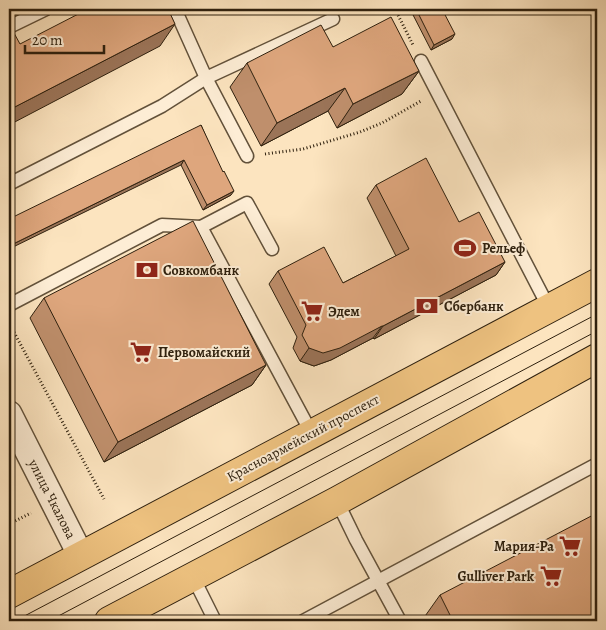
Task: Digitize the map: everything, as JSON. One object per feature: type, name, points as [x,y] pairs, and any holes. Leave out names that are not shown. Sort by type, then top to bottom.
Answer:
[{"type":"main road","name":"Красноармейский проспект","points":[[9,594],[597,283]]},
{"type":"main road","points":[[108,621],[337,501],[597,358]]},
{"type":"street","name":"улица Чкалова","points":[[9,414],[81,556]]},
{"type":"lane","points":[[9,27],[46,9]]},
{"type":"lane","points":[[175,9],[206,78],[247,156]]},
{"type":"lane","points":[[9,184],[162,106],[206,78],[333,19]]},
{"type":"lane","points":[[421,61],[549,308]]},
{"type":"lane","points":[[9,305],[162,225],[201,227],[247,203],[272,249]]},
{"type":"lane","points":[[201,227],[312,434]]},
{"type":"lane","points":[[303,621],[597,464]]},
{"type":"lane","points":[[337,501],[400,621]]},
{"type":"lane","points":[[193,577],[215,621]]},
{"type":"path","points":[[395,9],[421,61]]},
{"type":"path","points":[[247,156],[303,149],[360,132],[382,123],[436,92]]},
{"type":"path","points":[[9,322],[104,499]]},
{"type":"path","points":[[9,524],[32,512]]},
{"type":"building","points":[[88,9],[168,9],[175,24],[9,110],[9,36],[14,33],[20,44]]},
{"type":"building","points":[[416,9],[442,9],[455,34],[434,45]]},
{"type":"building","points":[[391,17],[419,71],[353,104],[345,88],[277,123],[247,63],[321,25],[333,47]]},
{"type":"building","points":[[201,125],[234,191],[207,205],[184,160],[9,246],[9,219]]},
{"type":"building","points":[[426,158],[459,222],[479,212],[505,262],[340,348],[323,353],[309,348],[302,335],[306,325],[278,271],[324,247],[343,283],[409,249],[376,185]]},
{"type":"building","name":"Первомайский","points":[[193,221],[266,365],[118,442],[44,298]]},
{"type":"building","name":"Gulliver Park","points":[[597,513],[597,621],[453,621],[440,595]]},
{"type":"tram line","points":[[15,621],[597,314]]},
{"type":"tram line","points":[[49,621],[597,331]]},
{"type":"place","name":"Рельеф","points":[[465,248]]},
{"type":"place","name":"Совкомбанк","points":[[147,270]]},
{"type":"place","name":"Сбербанк","points":[[427,306]]},
{"type":"place","name":"Эдем","points":[[312,311]]},
{"type":"place","name":"Первомайский","points":[[141,352]]},
{"type":"place","name":"Мария-Ра","points":[[570,546]]},
{"type":"place","name":"Gulliver Park","points":[[551,576]]}]
